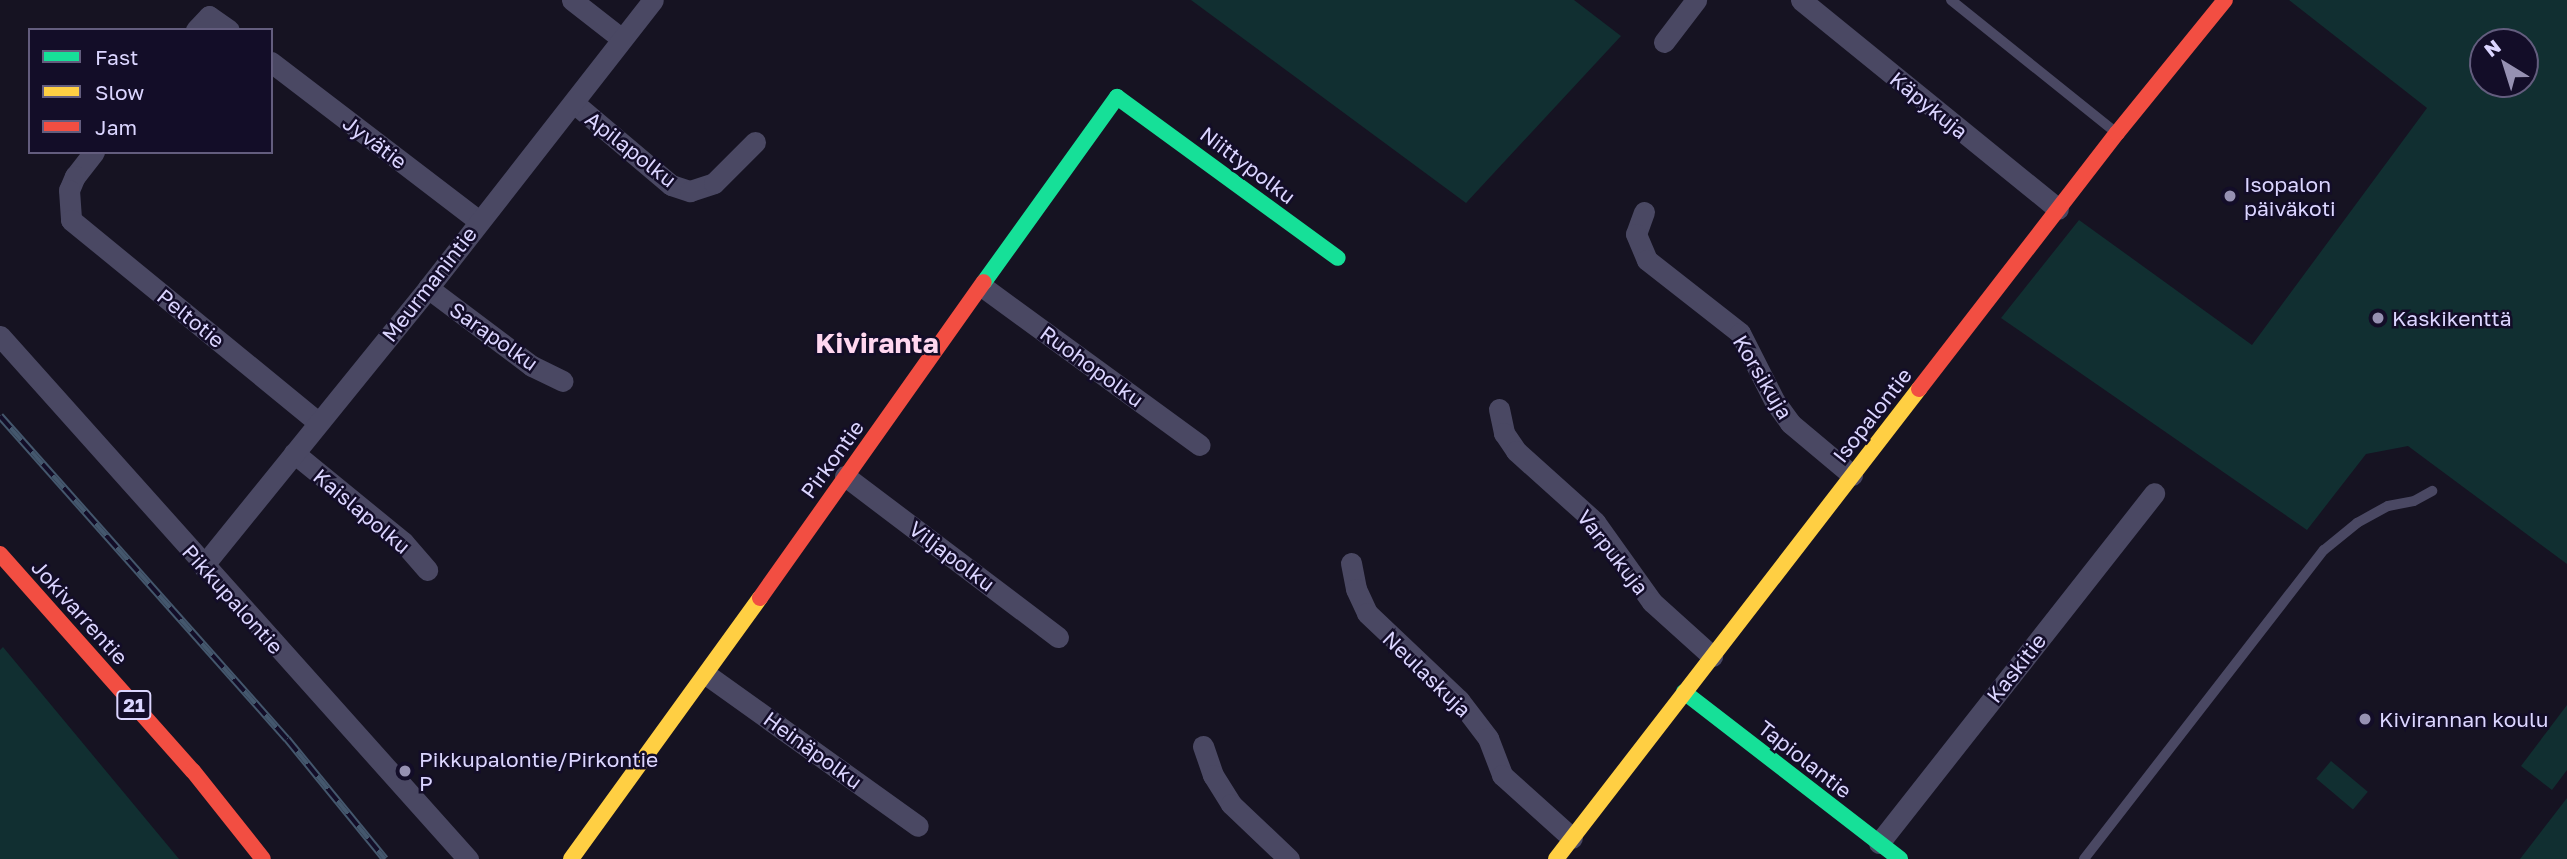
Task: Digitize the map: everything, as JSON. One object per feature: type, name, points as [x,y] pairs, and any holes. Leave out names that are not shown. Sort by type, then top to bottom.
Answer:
[{"type":"main road","name":"Isopalontie","points":[[1556,859],[2218,3]]},
{"type":"main road","name":"Pirkontie","points":[[571,859],[707,675],[845,476],[1117,97],[1132,106]]},
{"type":"main road","name":"Niittypolku","points":[[1132,106],[1338,258]]},
{"type":"main road","name":"Jokivarrentie","points":[[0,554],[193,771],[263,859]]},
{"type":"main road","name":"Tapiolantie","points":[[1684,692],[1900,859]]},
{"type":"street","points":[[572,0],[622,39]]},
{"type":"street","name":"Meurmanintie","points":[[203,566],[428,288],[653,0]]},
{"type":"street","points":[[1664,42],[1696,0]]},
{"type":"street","name":"Käpykuja","points":[[1801,0],[2058,209]]},
{"type":"street","points":[[198,28],[209,16],[223,25]]},
{"type":"street","name":"Jyvätie","points":[[273,64],[479,221]]},
{"type":"street","name":"Apilapolku","points":[[574,103],[671,185],[690,191],[714,183],[755,142]]},
{"type":"street","name":"Peltotie","points":[[92,154],[75,176],[69,190],[71,220],[318,422]]},
{"type":"street","name":"Korsikuja","points":[[1644,212],[1636,234],[1647,260],[1740,333],[1775,402],[1790,423],[1852,475]]},
{"type":"street","name":"Ruohopolku","points":[[983,287],[1200,445]]},
{"type":"street","name":"Sarapolku","points":[[428,288],[532,366],[563,381]]},
{"type":"street","name":"Pikkupalontie","points":[[0,336],[468,859]]},
{"type":"street","name":"Varpukuja","points":[[1499,409],[1504,433],[1516,451],[1595,522],[1652,601],[1712,656]]},
{"type":"street","name":"Kaislapolku","points":[[294,453],[403,542],[427,570]]},
{"type":"street","name":"Viljapolku","points":[[845,476],[1058,636]]},
{"type":"street","name":"Kaskitie","points":[[1879,843],[2154,493]]},
{"type":"street","name":"Neulaskuja","points":[[1351,563],[1356,589],[1367,613],[1459,700],[1488,738],[1502,775],[1572,838]]},
{"type":"street","name":"Heinäpolku","points":[[707,675],[918,826]]},
{"type":"street","points":[[1203,746],[1213,775],[1231,804],[1289,859]]},
{"type":"lane","points":[[1951,0],[2117,133]]},
{"type":"lane","points":[[2084,859],[2324,550],[2367,517],[2388,506],[2414,502],[2432,491]]},
{"type":"green space","points":[[1191,0],[1574,0],[1621,36],[1466,203]]},
{"type":"green space","points":[[2289,0],[2567,0],[2567,564],[2408,446],[2366,454],[2307,530],[2001,318],[2079,220],[2252,345],[2427,108]]},
{"type":"green space","points":[[3,647],[179,859],[0,859],[0,650]]},
{"type":"green space","points":[[2567,705],[2567,770],[2552,790],[2521,766]]},
{"type":"green space","points":[[2331,761],[2368,792],[2353,809],[2316,779]]},
{"type":"green space","points":[[2567,798],[2567,859],[2520,859]]},
{"type":"railway","points":[[0,416],[287,739],[385,859]]},
{"type":"traffic: fast","points":[[984,282],[1117,97],[1338,258]]},
{"type":"traffic: fast","points":[[1684,692],[1900,859]]},
{"type":"traffic: slow","points":[[1556,859],[1919,389]]},
{"type":"traffic: slow","points":[[571,859],[760,598]]},
{"type":"traffic: jam","points":[[1919,389],[2117,133],[2225,0]]},
{"type":"traffic: jam","points":[[760,598],[984,282]]},
{"type":"traffic: jam","points":[[0,554],[193,771],[263,859]]},
{"type":"place","name":"Isopalon päiväkoti","points":[[2230,196]]},
{"type":"place","name":"Kaskikenttä","points":[[2378,318]]},
{"type":"place","name":"Kivirannan koulu","points":[[2365,719]]},
{"type":"place","name":"Pikkupalontie/Pirkontie P","points":[[405,771]]},
{"type":"district","name":"Kiviranta","points":[[877,343]]}]
